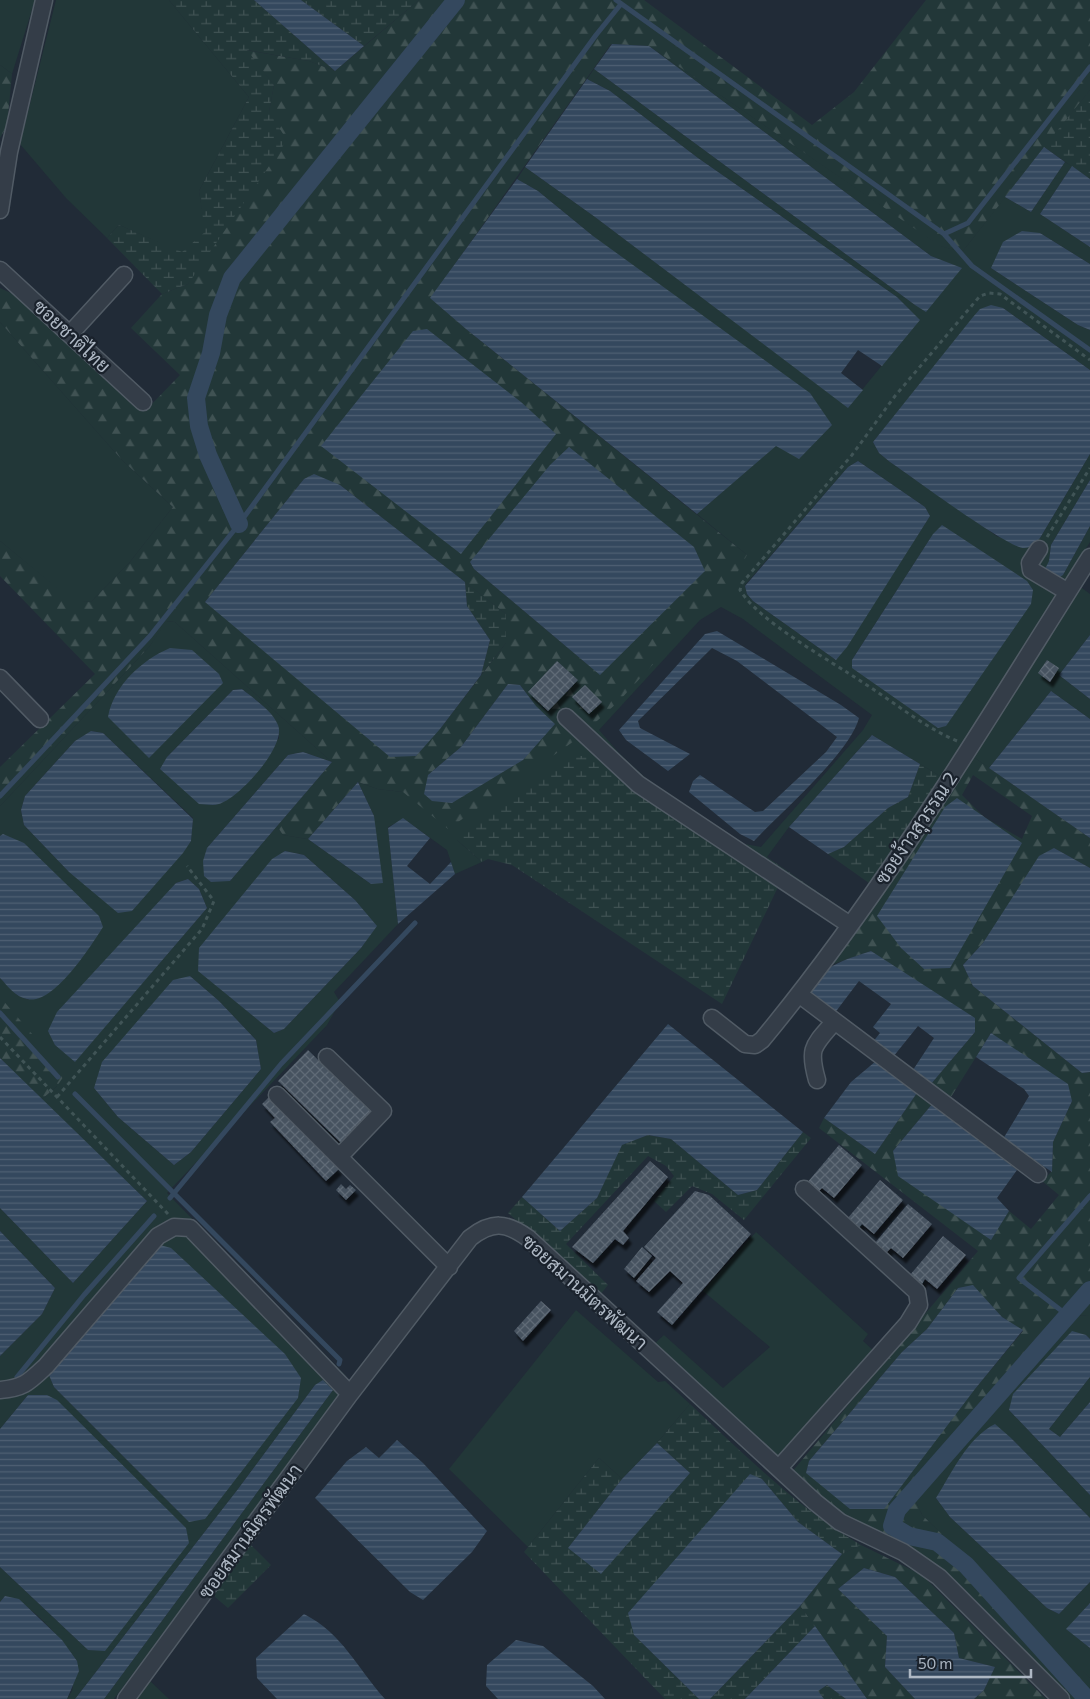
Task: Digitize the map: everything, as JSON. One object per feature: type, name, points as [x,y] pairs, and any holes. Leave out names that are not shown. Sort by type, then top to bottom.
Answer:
[{"type":"street","points":[[0,210],[4,159],[44,0]]},
{"type":"street","name":"ซอยชาติไทย","points":[[0,270],[143,402]]},
{"type":"street","points":[[70,334],[124,275]]},
{"type":"street","points":[[1039,549],[1030,563],[1031,570],[1068,592]]},
{"type":"street","name":"ซอยง้าวสุวรรณ 2","points":[[712,1018],[745,1044],[755,1045],[762,1040],[800,995],[971,747],[1090,557]]},
{"type":"street","points":[[0,678],[40,718]]},
{"type":"street","points":[[566,717],[638,784],[850,925]]},
{"type":"street","points":[[800,995],[1038,1174]]},
{"type":"street","points":[[817,1080],[811,1058],[815,1043],[834,1022]]},
{"type":"street","points":[[327,1057],[383,1111],[339,1157]]},
{"type":"street","points":[[277,1094],[448,1267]]},
{"type":"street","points":[[778,1468],[908,1323],[918,1305],[917,1292],[804,1189]]},
{"type":"street","name":"ซอยสมานมิตรพัฒนา","points":[[126,1699],[350,1394],[470,1238],[482,1229],[494,1225],[517,1230],[778,1468],[840,1522],[902,1552],[939,1577],[1061,1699]]},
{"type":"street","points":[[0,1390],[17,1389],[28,1384],[46,1366],[158,1236],[174,1227],[181,1227],[190,1228],[350,1394]]},
{"type":"path","points":[[971,747],[933,730],[807,647],[750,604],[740,590],[742,583],[852,455],[894,396],[980,296],[989,293],[1000,294],[1090,360]]},
{"type":"path","points":[[1039,549],[1090,468]]},
{"type":"path","points":[[57,1097],[202,929],[214,901],[187,866]]},
{"type":"path","points":[[0,1037],[181,1227]]},
{"type":"green space","points":[[0,0],[35,0],[12,74],[0,65]]},
{"type":"green space","points":[[56,0],[169,0],[249,97],[199,191],[206,232],[182,253],[119,225],[107,238],[66,198],[20,144]]},
{"type":"green space","points":[[169,0],[254,0],[335,71],[309,61],[247,50],[274,85],[269,112],[287,140],[188,284],[162,294],[107,238],[119,225],[182,252],[205,232],[199,191],[249,97]]},
{"type":"green space","points":[[301,0],[419,0],[364,46]]},
{"type":"green space","points":[[419,0],[644,0],[812,125],[854,92],[926,0],[1090,0],[1090,90],[962,252],[940,246],[649,46],[611,44],[431,298],[466,329],[747,555],[736,575],[618,702],[577,739],[448,829],[403,792],[378,789],[358,782],[308,839],[283,835],[277,826],[332,762],[175,622],[167,621],[149,647],[0,806],[0,767],[95,674],[0,576],[0,541],[72,600],[91,602],[130,562],[173,507],[122,460],[0,322],[0,288],[15,295],[136,408],[146,410],[180,375],[131,328],[162,294],[188,284],[269,112],[274,85],[246,50],[309,61],[335,71]],"holes":[[[304,479],[340,485],[506,614],[506,643],[440,729],[205,602]],[[470,562],[600,675],[474,569]],[[508,684],[520,685],[536,706],[555,724],[428,775],[461,747]]]},
{"type":"green space","points":[[649,46],[941,246],[962,252],[1005,197],[1031,212],[1065,162],[1072,166],[1040,214],[1090,247],[1090,264],[1040,233],[991,268],[1078,325],[1090,330],[1090,370],[1003,308],[900,409],[873,442],[879,453],[890,462],[998,537],[1040,538],[1090,454],[1090,480],[1051,545],[1049,561],[1063,575],[1090,526],[1090,542],[943,778],[872,735],[789,827],[767,857],[778,887],[457,840],[482,862],[455,874],[447,850],[404,819],[388,827],[398,924],[334,992],[340,1002],[327,1025],[167,1193],[346,1376],[339,1397],[114,1699],[104,1699],[333,1390],[315,1385],[238,1489],[75,1699],[67,1699],[72,1691],[77,1661],[45,1623],[25,1606],[5,1596],[0,1602],[0,1567],[88,1650],[28,1395],[0,1429],[0,1356],[42,1314],[55,1288],[0,1231],[0,1208],[73,1283],[147,1201],[41,1100],[57,1086],[0,998],[0,978],[17,995],[29,1000],[4,834],[0,836],[0,806],[149,647],[166,621],[175,622],[332,762],[303,752],[288,755],[207,848],[230,881],[277,826],[283,835],[308,839],[371,884],[374,816],[358,782],[378,789],[403,792],[747,555],[697,514],[776,445],[593,236],[538,191],[517,179],[525,167],[595,217],[848,407],[919,320],[897,297],[698,158],[610,91],[587,79],[594,69],[915,305],[961,268],[931,256]],"holes":[[[858,461],[925,507],[930,516],[836,660],[753,601],[747,594],[745,585],[848,467]],[[933,534],[852,668],[852,660]],[[721,607],[743,619],[872,715],[863,730],[761,847],[739,843],[652,784],[619,753],[599,730],[700,620]],[[242,689],[262,705],[272,716],[278,730],[279,739],[167,757],[233,690]],[[92,731],[103,733],[193,818],[191,841],[132,911],[69,872],[24,825],[21,810],[25,796],[75,741]],[[285,851],[304,855],[355,900],[376,926],[361,948],[284,1029],[274,1033],[199,971]],[[188,879],[199,889],[207,908],[75,1061],[55,1045],[176,883]],[[190,976],[219,1001],[256,1040],[261,1069],[191,1152],[174,1165],[118,1117],[94,1088]],[[48,1373],[189,1522],[54,1387]]]},
{"type":"green space","points":[[0,65],[12,74],[7,126],[0,138]]},
{"type":"green space","points":[[1090,90],[1090,179],[1044,147]]},
{"type":"green space","points":[[0,322],[122,460],[173,507],[130,562],[91,602],[72,601],[0,541]]},
{"type":"green space","points":[[465,582],[506,614],[506,643],[481,675],[490,640],[467,606]]},
{"type":"green space","points":[[1079,586],[1090,594],[1090,635],[1059,675],[1090,699],[1090,719],[1051,691],[989,768],[972,756]]},
{"type":"green space","points":[[577,756],[596,756],[777,886],[767,857],[841,908],[832,921],[778,887],[722,1004],[512,865],[488,859],[482,862],[456,839]]},
{"type":"green space","points":[[972,756],[1090,838],[1090,868],[1054,848],[983,943],[963,965],[973,986],[1082,1073],[1090,1072],[1090,1316],[1074,1315],[935,1472],[915,1500],[922,1515],[1090,1678],[1090,1699],[1068,1699],[914,1549],[897,1543],[848,1518],[818,1497],[791,1473],[978,1251],[819,1128],[824,1118],[875,1154],[919,1090],[933,1103],[893,1151],[991,1239],[1009,1211],[1031,1229],[1059,1195],[1042,1181],[1052,1171],[1053,1142],[1072,1101],[991,1033],[951,1097],[936,1093],[931,1084],[975,1032],[871,951],[833,964],[881,888]],"holes":[[[973,775],[1032,816],[1022,839],[984,817],[962,795]],[[957,798],[969,808],[924,969]],[[973,1286],[1002,1317],[1023,1331],[975,1389],[806,1473],[809,1461],[902,1352],[927,1329],[958,1288]]]},
{"type":"green space","points":[[920,764],[943,778],[869,883],[828,854],[844,847],[888,808],[908,797]]},
{"type":"green space","points":[[0,997],[66,1073],[57,1086],[41,1100],[0,1058]]},
{"type":"green space","points":[[803,1132],[811,1138],[744,1220],[712,1194],[692,1186],[666,1212],[654,1201],[674,1176],[666,1166],[648,1156],[566,1244],[608,1285],[600,1295],[508,1213],[522,1197],[560,1231],[597,1198],[621,1145],[648,1135],[671,1139],[738,1195],[757,1190]]},
{"type":"green space","points":[[756,1232],[868,1334],[863,1341],[874,1351],[780,1459],[651,1347],[664,1335],[723,1388],[770,1347],[703,1291]]},
{"type":"green space","points":[[576,1310],[658,1382],[665,1381],[690,1404],[657,1443],[622,1479],[599,1458],[528,1547],[449,1469]]},
{"type":"green space","points":[[1074,1315],[1090,1316],[1090,1339],[1086,1335],[1009,1410],[1090,1495],[1090,1518],[1011,1438],[936,1498],[950,1517],[1047,1608],[1059,1614],[1090,1582],[1090,1603],[1067,1629],[1090,1648],[1090,1678],[922,1515],[915,1500],[935,1472]]},
{"type":"green space","points":[[1090,1377],[1090,1402],[1060,1437],[1049,1429]]},
{"type":"green space","points":[[690,1404],[793,1497],[837,1530],[861,1545],[842,1554],[798,1522],[762,1479],[634,1635],[699,1699],[665,1699],[524,1552],[599,1458],[622,1479],[568,1548],[690,1473],[657,1443]]},
{"type":"green space","points":[[249,1543],[271,1565],[228,1608],[215,1597],[215,1586]]},
{"type":"green space","points":[[861,1545],[922,1575],[1046,1699],[974,1699],[984,1690],[995,1667],[959,1658],[954,1633],[895,1577],[864,1568],[838,1589],[887,1636],[885,1667],[915,1699],[867,1699],[800,1606],[842,1554]]},
{"type":"green space","points":[[800,1606],[815,1626],[745,1699],[710,1699]]},
{"type":"green space","points":[[150,1681],[169,1699],[137,1699]]},
{"type":"green space","points":[[827,1685],[846,1699],[824,1699],[817,1691]]},
{"type":"water","points":[[254,0],[301,0],[364,46],[335,71]]},
{"type":"water","points":[[612,44],[649,46],[931,256],[962,268],[926,312],[915,305],[594,69]]},
{"type":"water","points":[[587,79],[610,91],[698,158],[897,297],[920,320],[882,366],[858,350],[841,373],[863,390],[848,408],[595,217],[525,167]]},
{"type":"water","points":[[1044,147],[1065,162],[1031,212],[1005,197]]},
{"type":"water","points":[[1072,166],[1090,179],[1090,247],[1040,214]]},
{"type":"water","points":[[517,179],[538,191],[593,236],[810,393],[832,425],[799,459],[776,446],[697,514],[430,298]]},
{"type":"water","points":[[1022,231],[1040,233],[1090,264],[1090,330],[1078,325],[991,268],[1003,242]]},
{"type":"water","points":[[991,305],[1003,308],[1090,370],[1090,454],[1040,538],[1027,548],[1014,545],[999,537],[958,510],[890,462],[879,453],[873,442],[973,317],[980,309]]},
{"type":"water","points":[[427,329],[521,402],[556,434],[461,554],[321,446],[413,331]]},
{"type":"water","points":[[569,447],[694,547],[705,571],[600,675],[474,569],[470,562],[550,465]]},
{"type":"water","points":[[858,461],[925,507],[930,516],[847,647],[836,660],[753,601],[747,594],[745,586],[848,467]]},
{"type":"water","points":[[314,474],[340,485],[465,582],[467,606],[490,640],[481,675],[440,729],[416,756],[390,757],[205,602],[304,479]]},
{"type":"water","points":[[1090,480],[1090,526],[1063,575],[1055,580],[1044,571],[1049,561],[1051,545]]},
{"type":"water","points":[[942,525],[1027,581],[1033,590],[1031,604],[946,726],[938,728],[852,668],[852,660],[933,534]]},
{"type":"water","points":[[717,631],[841,705],[859,718],[843,748],[829,765],[754,841],[740,834],[689,792],[693,781],[700,775],[755,812],[763,811],[826,752],[837,737],[737,661],[712,648],[638,721],[640,728],[690,754],[668,771],[626,740],[619,730],[705,634]]},
{"type":"water","points":[[1090,635],[1090,699],[1059,675]]},
{"type":"water","points":[[170,648],[192,650],[219,674],[223,683],[149,758],[108,717],[116,694],[131,675],[149,659]]},
{"type":"water","points":[[508,684],[520,685],[536,706],[555,724],[523,760],[452,803],[432,801],[424,794],[428,775],[461,747]]},
{"type":"water","points":[[242,689],[272,714],[278,725],[279,734],[275,746],[259,770],[238,792],[219,804],[199,804],[160,769],[167,757],[233,690]]},
{"type":"water","points":[[1051,691],[1090,719],[1090,838],[989,768]]},
{"type":"water","points":[[91,731],[103,733],[193,819],[191,841],[183,853],[132,911],[118,913],[69,872],[24,825],[21,810],[25,796],[75,741]]},
{"type":"water","points":[[872,735],[920,764],[908,797],[888,808],[844,847],[828,854],[789,827]]},
{"type":"water","points":[[303,752],[332,762],[230,881],[211,882],[204,876],[203,861],[207,848],[288,755]]},
{"type":"water","points":[[358,782],[374,816],[383,883],[371,884],[308,839]]},
{"type":"water","points":[[957,798],[1022,843],[950,968],[924,969],[901,948],[877,916],[945,807]]},
{"type":"water","points":[[403,818],[430,838],[407,866],[430,884],[451,862],[455,874],[398,924],[388,828]]},
{"type":"water","points":[[3,834],[24,843],[99,916],[103,927],[70,973],[48,993],[37,999],[27,999],[19,996],[0,978],[0,836]]},
{"type":"water","points":[[1054,848],[1090,868],[1090,1072],[1082,1073],[973,986],[963,965],[983,943],[1039,856]]},
{"type":"water","points":[[285,851],[304,855],[355,900],[377,926],[361,948],[284,1029],[274,1033],[198,971],[199,948],[272,859]]},
{"type":"water","points":[[188,879],[199,889],[207,908],[75,1062],[55,1045],[48,1031],[57,1012],[176,883]]},
{"type":"water","points":[[871,951],[975,1018],[975,1032],[931,1084],[911,1073],[934,1038],[918,1026],[893,1057],[872,1043],[880,1033],[873,1027],[891,1004],[859,981],[834,1014],[811,995],[813,985],[825,971],[843,961]]},
{"type":"water","points":[[190,976],[219,1001],[256,1040],[261,1069],[191,1152],[174,1165],[118,1117],[94,1088],[102,1062],[173,980]]},
{"type":"water","points":[[668,1024],[803,1132],[757,1190],[738,1195],[671,1139],[648,1135],[622,1145],[597,1198],[560,1231],[522,1197]]},
{"type":"water","points":[[991,1033],[1068,1084],[1072,1101],[1053,1142],[1052,1172],[1003,1139],[1029,1096],[1024,1089],[976,1057]]},
{"type":"water","points":[[0,1058],[147,1201],[73,1283],[0,1208]]},
{"type":"water","points":[[876,1061],[919,1090],[875,1154],[824,1118],[851,1082]]},
{"type":"water","points":[[933,1103],[1017,1170],[997,1198],[1009,1211],[991,1240],[898,1176],[893,1151]]},
{"type":"water","points":[[0,1231],[55,1288],[42,1314],[0,1356]]},
{"type":"water","points":[[160,1245],[171,1248],[285,1354],[301,1378],[298,1398],[205,1519],[189,1522],[54,1387],[48,1373]]},
{"type":"water","points":[[973,1285],[1002,1317],[1023,1330],[975,1389],[884,1509],[850,1509],[806,1473],[809,1461],[902,1352],[927,1329],[958,1288]]},
{"type":"water","points":[[1072,1331],[1086,1335],[1090,1339],[1090,1377],[1049,1429],[1060,1437],[1090,1402],[1090,1495],[1009,1410],[1013,1394]]},
{"type":"water","points":[[323,1380],[333,1390],[104,1699],[75,1699],[238,1489],[315,1385]]},
{"type":"water","points":[[28,1395],[47,1395],[57,1400],[186,1528],[189,1543],[105,1651],[88,1650],[0,1567],[0,1429]]},
{"type":"water","points":[[995,1424],[1090,1518],[1090,1582],[1059,1614],[1047,1608],[950,1517],[936,1498],[968,1447],[985,1430]]},
{"type":"water","points":[[397,1440],[423,1463],[487,1531],[472,1552],[423,1600],[410,1592],[315,1498],[347,1461],[366,1447],[379,1458]]},
{"type":"water","points":[[657,1443],[690,1473],[601,1574],[568,1548],[622,1479]]},
{"type":"water","points":[[750,1474],[762,1479],[798,1522],[842,1554],[800,1606],[710,1699],[699,1699],[634,1635],[628,1613]]},
{"type":"water","points":[[864,1568],[895,1577],[954,1633],[959,1658],[995,1667],[984,1690],[974,1699],[915,1699],[885,1667],[887,1636],[838,1589]]},
{"type":"water","points":[[5,1596],[19,1599],[62,1640],[77,1661],[79,1671],[67,1699],[0,1699],[0,1602]]},
{"type":"water","points":[[1090,1603],[1090,1648],[1066,1629]]},
{"type":"water","points":[[304,1614],[329,1631],[349,1652],[385,1699],[277,1699],[257,1678],[256,1658]]},
{"type":"water","points":[[815,1626],[867,1699],[846,1699],[827,1685],[818,1691],[824,1699],[745,1699]]},
{"type":"water","points":[[516,1640],[543,1646],[593,1686],[605,1699],[498,1699],[486,1686],[487,1665]]},
{"type":"building","points":[[1047,660],[1059,668],[1050,682],[1038,673]]},
{"type":"building","points":[[557,661],[578,680],[548,711],[528,692]]},
{"type":"building","points":[[585,685],[602,702],[589,714],[572,697]]},
{"type":"building","points":[[308,1050],[371,1112],[341,1143],[278,1081]]},
{"type":"building","points":[[269,1097],[339,1169],[326,1181],[270,1122],[275,1118],[262,1104]]},
{"type":"building","points":[[839,1145],[862,1165],[834,1198],[822,1188],[817,1193],[806,1184]]},
{"type":"building","points":[[650,1161],[668,1177],[623,1231],[629,1238],[623,1245],[615,1239],[593,1263],[572,1247]]},
{"type":"building","points":[[880,1180],[903,1200],[874,1234],[862,1224],[858,1229],[847,1219]]},
{"type":"building","points":[[341,1184],[346,1189],[350,1185],[356,1190],[346,1200],[336,1190]]},
{"type":"building","points":[[695,1191],[709,1195],[751,1234],[672,1325],[657,1312],[683,1283],[670,1271],[649,1292],[636,1281],[656,1258],[644,1247]]},
{"type":"building","points":[[908,1204],[932,1224],[903,1258],[891,1248],[887,1252],[875,1243]]},
{"type":"building","points":[[943,1236],[966,1255],[937,1289],[925,1279],[922,1284],[910,1275]]},
{"type":"building","points":[[642,1247],[652,1256],[634,1278],[624,1269]]},
{"type":"building","points":[[541,1301],[551,1310],[523,1341],[514,1331]]},
{"type":"waterway","points":[[239,524],[208,455],[199,426],[196,398],[211,353],[218,315],[232,278],[456,0]]},
{"type":"waterway","points":[[616,0],[944,234],[968,223],[1090,67]]},
{"type":"waterway","points":[[0,796],[150,636],[239,524],[596,35],[621,4]]},
{"type":"waterway","points":[[944,234],[972,266],[1090,350]]},
{"type":"waterway","points":[[170,1198],[281,1064],[415,923]]},
{"type":"waterway","points":[[0,1013],[58,1077]]},
{"type":"waterway","points":[[75,1094],[340,1360],[339,1364]]},
{"type":"waterway","points":[[1067,1315],[1019,1278],[1090,1196]]},
{"type":"waterway","points":[[17,1377],[84,1295],[154,1216]]},
{"type":"waterway","points":[[1087,1699],[966,1565],[937,1542],[909,1536],[892,1526],[897,1510],[1090,1290]]}]
